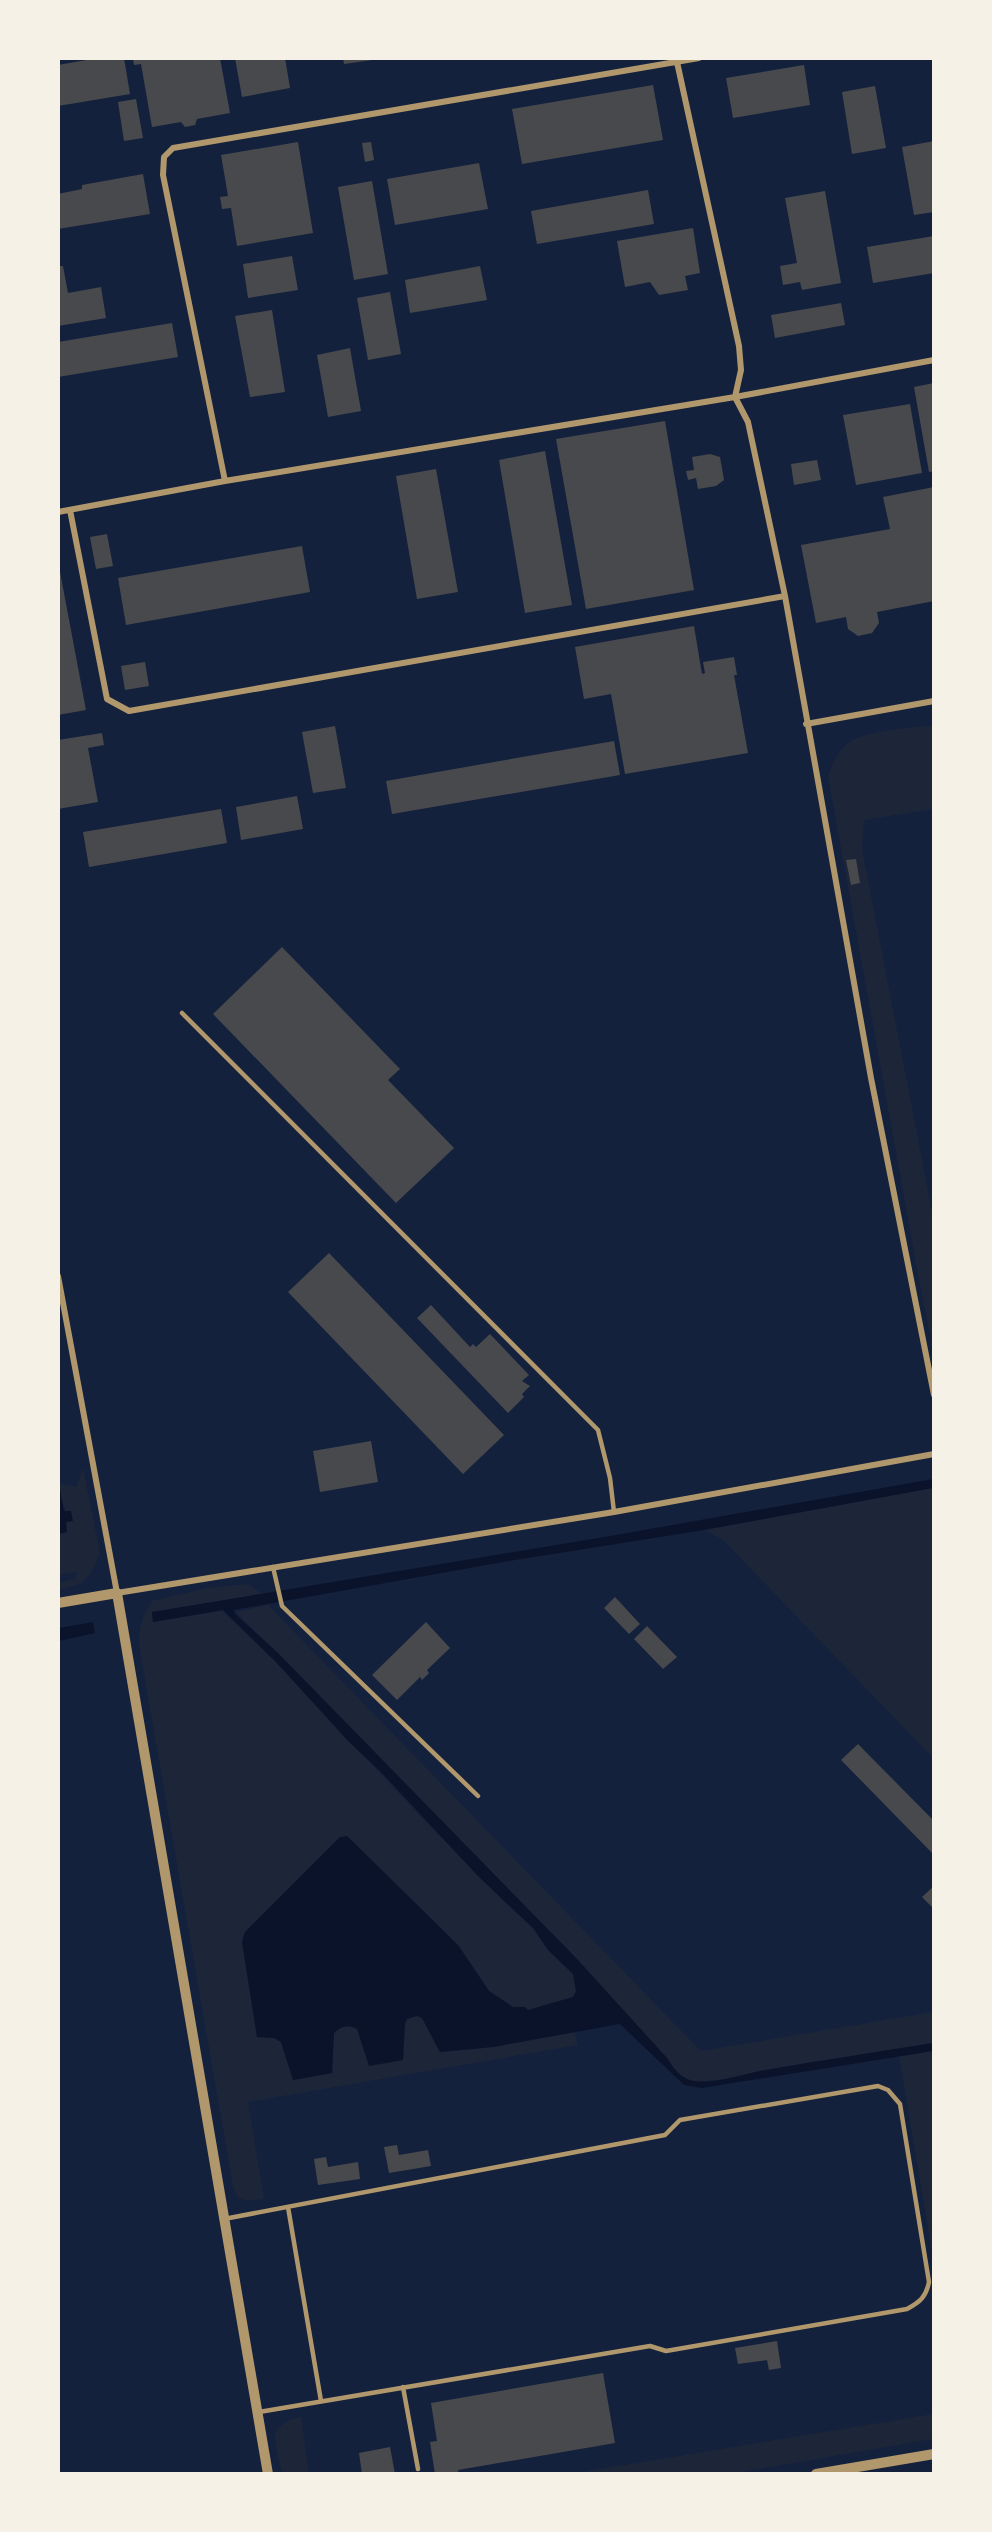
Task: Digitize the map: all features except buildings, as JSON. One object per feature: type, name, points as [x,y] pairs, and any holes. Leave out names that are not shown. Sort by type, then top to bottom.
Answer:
[{"type":"street","points":[[225,481],[163,175],[164,157],[173,148],[699,58]]},
{"type":"street","points":[[677,62],[739,346],[741,370],[735,397],[748,422],[785,596],[810,749],[933,1395]]},
{"type":"street","points":[[58,512],[225,481],[735,397],[933,360]]},
{"type":"street","points":[[70,510],[107,699],[129,711],[785,596]]},
{"type":"street","points":[[806,724],[933,701]]},
{"type":"street","points":[[58,1276],[117,1593],[268,2474]]},
{"type":"street","points":[[58,1603],[614,1512],[933,1454]]},
{"type":"street","points":[[816,2474],[933,2454]]},
{"type":"lane","points":[[182,1012],[598,1430],[610,1478],[614,1512]]},
{"type":"lane","points":[[273,1566],[282,1605],[478,1796]]},
{"type":"lane","points":[[224,2219],[665,2135],[680,2120],[819,2096],[878,2086],[888,2090],[900,2104],[929,2282],[925,2297],[916,2304],[907,2308],[666,2351],[650,2346],[257,2412]]},
{"type":"lane","points":[[288,2207],[321,2402]]},
{"type":"lane","points":[[403,2387],[418,2469]]},
{"type":"shaded area","points":[[933,725],[933,809],[864,820],[862,849],[933,1217],[933,1348],[828,776],[840,751],[855,739],[888,730]]},
{"type":"shaded area","points":[[58,1464],[60,1484],[76,1487],[83,1468],[100,1553],[91,1573],[82,1583],[59,1590],[59,1582],[75,1579],[77,1572],[59,1575],[59,1534],[67,1532],[66,1522],[73,1520],[62,1501],[59,1486]]},
{"type":"shaded area","points":[[933,1479],[933,1488],[698,1531],[509,1561],[234,1610],[235,1614],[278,1653],[577,1959],[667,2058],[675,2070],[685,2078],[703,2082],[721,2080],[787,2066],[933,2043],[933,2051],[702,2088],[684,2085],[620,2024],[493,2047],[440,2052],[422,2018],[417,2016],[407,2019],[405,2024],[403,2060],[369,2066],[357,2029],[345,2027],[334,2033],[332,2073],[293,2080],[281,2042],[274,2038],[257,2037],[242,1942],[245,1932],[340,1837],[347,1836],[458,1945],[489,1991],[513,2007],[525,2007],[528,2010],[573,1997],[576,1991],[573,1974],[548,1950],[533,1928],[478,1876],[380,1771],[349,1742],[275,1661],[223,1610],[153,1622],[152,1612],[610,1536]]},
{"type":"shaded area","points":[[59,1484],[64,1511],[71,1511],[73,1521],[66,1522],[67,1532],[59,1534]]},
{"type":"shaded area","points":[[933,1488],[933,1758],[723,1540],[705,1530]]},
{"type":"shaded area","points":[[248,1584],[264,1595],[152,1612],[153,1622],[222,1611],[275,1661],[419,1815],[508,1906],[533,1928],[548,1950],[573,1974],[576,1991],[573,1997],[528,2010],[525,2007],[513,2007],[489,1991],[458,1945],[348,1837],[340,1837],[245,1932],[242,1942],[257,2037],[274,2038],[281,2041],[293,2080],[332,2073],[334,2033],[339,2029],[345,2026],[357,2029],[405,2024],[407,2019],[417,2016],[422,2018],[440,2052],[493,2047],[574,2030],[578,2045],[248,2102],[264,2199],[246,2201],[237,2196],[233,2186],[139,1645],[142,1622],[152,1601],[206,1588]]},
{"type":"shaded area","points":[[268,1605],[701,2051],[933,2012],[933,2043],[787,2066],[712,2081],[694,2081],[681,2075],[577,1959],[236,1612]]},
{"type":"shaded area","points":[[93,1622],[95,1633],[59,1641],[59,1628]]},
{"type":"shaded area","points":[[933,2051],[933,2258],[899,2056]]},
{"type":"shaded area","points":[[933,2414],[933,2439],[735,2473],[576,2473]]},
{"type":"shaded area","points":[[301,2417],[309,2473],[282,2473],[275,2437],[277,2430],[289,2420]]}]
